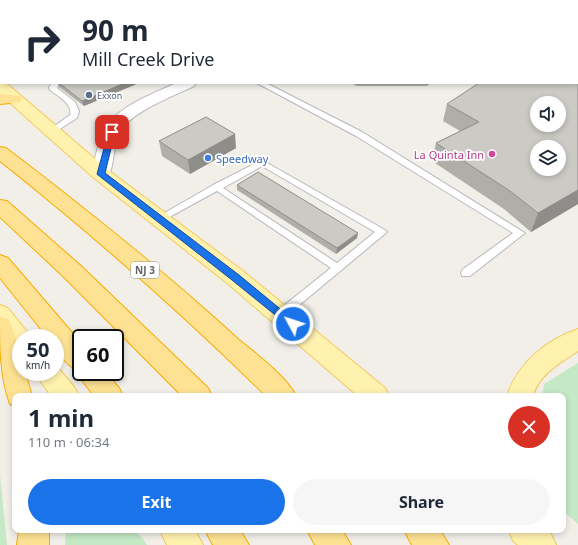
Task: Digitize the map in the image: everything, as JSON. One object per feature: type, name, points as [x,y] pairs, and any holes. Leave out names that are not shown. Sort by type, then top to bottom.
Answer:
[{"type":"highway","name":"NJ 3","points":[[0,152],[105,235],[185,305],[280,393]]},
{"type":"highway","points":[[0,206],[105,302],[196,393]]},
{"type":"highway","points":[[0,263],[72,350]]},
{"type":"highway","points":[[0,326],[18,393]]},
{"type":"highway","points":[[98,381],[108,393]]},
{"type":"highway","points":[[33,545],[34,533]]},
{"type":"highway","points":[[223,533],[233,545]]},
{"type":"highway","points":[[325,533],[335,545]]},
{"type":"highway","points":[[422,533],[433,545]]},
{"type":"main road","points":[[0,86],[7,99],[52,132],[101,174],[281,314],[373,393]]},
{"type":"main road","points":[[0,314],[12,329]]},
{"type":"main road","points":[[521,393],[529,376],[542,363],[578,339]]},
{"type":"main road","points":[[54,381],[64,393]]},
{"type":"main road","points":[[177,533],[187,545]]},
{"type":"main road","points":[[527,533],[540,545]]},
{"type":"main road","points":[[542,533],[545,545]]},
{"type":"street","points":[[101,174],[115,126],[133,112],[186,84]]},
{"type":"lane","points":[[52,132],[74,116],[75,111],[72,104],[54,88],[54,84]]},
{"type":"lane","points":[[263,84],[359,134],[520,233],[466,273]]},
{"type":"lane","points":[[159,219],[262,163],[382,232],[281,314]]},
{"type":"lane","points":[[216,187],[338,268]]},
{"type":"green space","points":[[578,363],[578,524],[566,514],[566,393],[542,393],[544,384]]},
{"type":"green space","points":[[0,475],[7,545],[0,545]]},
{"type":"green space","points":[[66,533],[138,533],[147,545],[65,545]]},
{"type":"building","points":[[60,84],[123,84],[82,101]]},
{"type":"building","name":"La Quinta Inn","points":[[477,84],[578,84],[578,190],[538,213],[510,191],[436,143],[479,122],[447,104]]},
{"type":"building","points":[[206,117],[235,134],[188,160],[159,141]]},
{"type":"building","points":[[258,172],[358,233],[337,248],[237,185]]},
{"type":"place","name":"Exxon","points":[[89,95]]},
{"type":"place","name":"La Quinta Inn","points":[[492,154]]},
{"type":"place","name":"Speedway","points":[[208,158]]},
{"type":"route","points":[[112,132],[101,174],[235,277],[293,324]]}]
